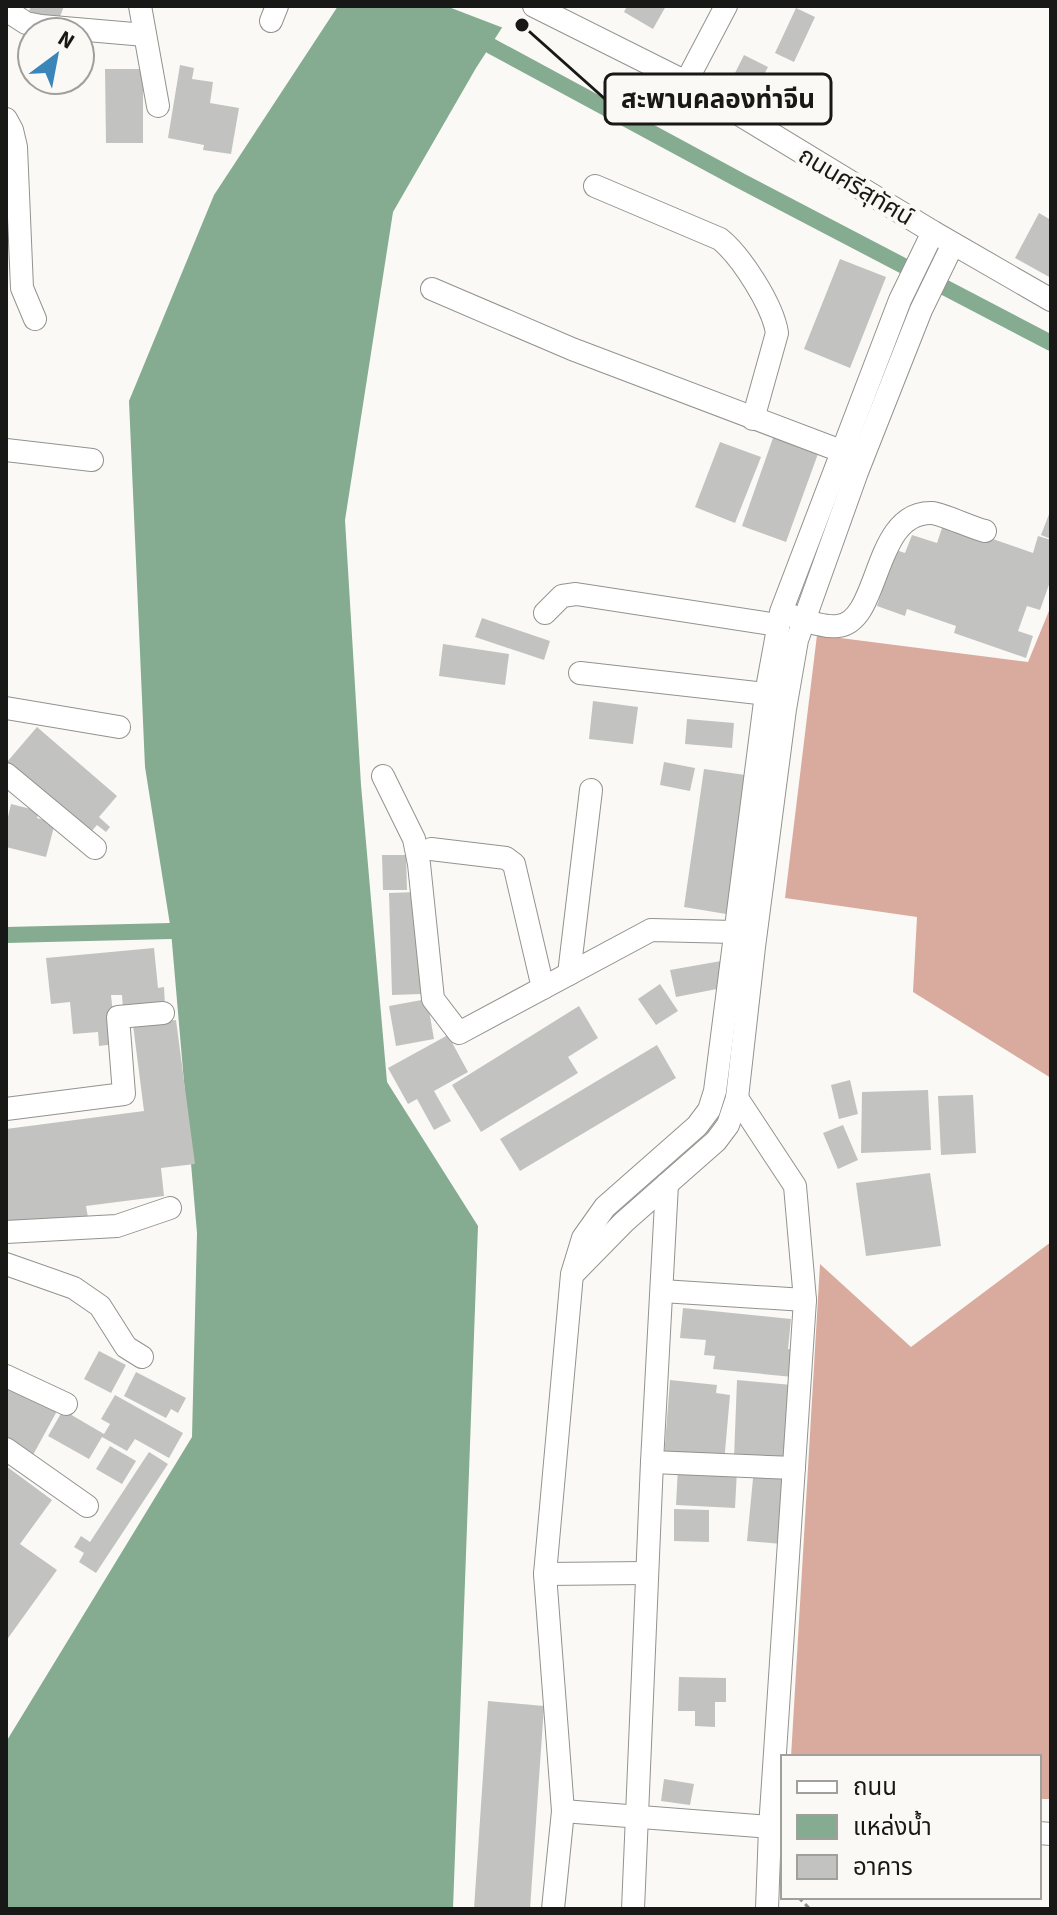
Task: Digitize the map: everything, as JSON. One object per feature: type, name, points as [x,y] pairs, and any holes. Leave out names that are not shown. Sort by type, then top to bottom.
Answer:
[{"type":"street","points":[[140,6],[158,106]]},
{"type":"street","points":[[686,82],[726,6]]},
{"type":"street","name":"ถนนศรีสุทัศน์","points":[[543,9],[686,82],[1051,300]]},
{"type":"street","points":[[6,10],[19,20],[41,26],[145,35]]},
{"type":"street","points":[[6,119],[16,147],[22,288],[35,319]]},
{"type":"street","points":[[595,186],[720,239],[733,250],[775,319],[777,333],[753,419]]},
{"type":"street","points":[[553,1909],[563,1811],[545,1574],[572,1274],[583,1238],[605,1207],[697,1126],[709,1110],[715,1091],[766,694],[779,618],[900,300],[933,232]]},
{"type":"street","points":[[572,1274],[615,1231],[716,1141],[728,1125],[737,1098],[785,709],[803,620],[921,310],[953,244]]},
{"type":"street","points":[[432,289],[572,349],[841,451]]},
{"type":"street","points":[[6,450],[92,460]]},
{"type":"street","points":[[545,613],[562,596],[576,594],[803,620],[839,627],[857,618],[886,547],[899,529],[915,517],[933,513],[985,531]]},
{"type":"street","points":[[580,673],[766,694]]},
{"type":"street","points":[[6,708],[119,727]]},
{"type":"street","points":[[6,774],[95,848]]},
{"type":"street","points":[[383,776],[414,839],[433,999],[459,1033],[651,930],[734,932]]},
{"type":"street","points":[[569,974],[591,790]]},
{"type":"street","points":[[431,849],[506,858],[514,864],[543,988]]},
{"type":"street","points":[[6,1109],[124,1094],[118,1017],[163,1013]]},
{"type":"street","points":[[737,1098],[795,1186],[805,1300],[777,1828],[767,1909]]},
{"type":"street","points":[[633,1909],[667,1184]]},
{"type":"street","points":[[6,1232],[117,1226],[170,1208]]},
{"type":"street","points":[[6,1264],[74,1288],[100,1306],[126,1347],[142,1357]]},
{"type":"street","points":[[662,1291],[805,1300]]},
{"type":"street","points":[[6,1376],[66,1404]]},
{"type":"street","points":[[6,1449],[87,1506]]},
{"type":"street","points":[[652,1462],[794,1468]]},
{"type":"street","points":[[545,1574],[647,1573]]},
{"type":"street","points":[[563,1811],[777,1828]]},
{"type":"shaded area","points":[[1051,606],[1051,1078],[913,992],[917,917],[785,898],[817,635],[1028,662]]},
{"type":"shaded area","points":[[1051,1242],[1051,1799],[1041,1799],[1041,1755],[791,1755],[820,1264],[911,1347]]},
{"type":"water","points":[[338,6],[516,6],[476,68],[393,212],[345,520],[361,785],[387,1082],[478,1226],[453,1909],[6,1909],[6,1742],[192,1437],[197,1233],[171,931],[145,767],[129,401],[214,195]]},
{"type":"pier","points":[[446,6],[520,6],[506,29]]},
{"type":"building","points":[[31,6],[64,6],[60,16],[42,16],[29,11]]},
{"type":"building","points":[[627,6],[666,6],[653,29],[624,12]]},
{"type":"building","points":[[796,8],[815,17],[794,62],[775,53]]},
{"type":"building","points":[[744,55],[768,67],[750,102],[727,89]]},
{"type":"building","points":[[180,65],[194,68],[192,79],[213,82],[210,103],[239,108],[231,154],[203,150],[204,145],[168,138]]},
{"type":"building","points":[[105,69],[143,69],[143,143],[106,143]]},
{"type":"building","points":[[1039,213],[1051,220],[1051,278],[1015,258]]},
{"type":"building","points":[[840,259],[886,277],[850,368],[804,349]]},
{"type":"building","points":[[774,435],[819,451],[786,542],[742,526]]},
{"type":"building","points":[[720,442],[761,457],[735,523],[695,507]]},
{"type":"building","points":[[1051,509],[1051,539],[1041,535]]},
{"type":"building","points":[[944,522],[1033,553],[1038,536],[1051,540],[1051,579],[1040,610],[1027,606],[1018,631],[1033,636],[1026,658],[954,633],[956,626],[907,609],[905,616],[877,606],[896,550],[905,553],[912,535],[937,543]]},
{"type":"building","points":[[482,618],[550,641],[544,660],[475,637]]},
{"type":"building","points":[[443,644],[509,654],[505,685],[439,676]]},
{"type":"building","points":[[593,701],[638,707],[633,744],[589,739]]},
{"type":"building","points":[[687,719],[734,723],[732,748],[685,744]]},
{"type":"building","points":[[37,727],[117,796],[99,817],[110,827],[106,832],[97,825],[90,833],[7,762]]},
{"type":"building","points":[[664,762],[695,768],[690,791],[660,785]]},
{"type":"building","points":[[704,769],[752,776],[732,915],[684,907]]},
{"type":"building","points":[[11,804],[39,811],[37,818],[55,823],[46,857],[6,847],[6,825]]},
{"type":"building","points":[[382,855],[406,855],[407,890],[383,890]]},
{"type":"building","points":[[418,892],[421,994],[392,995],[389,893]]},
{"type":"building","points":[[154,948],[158,988],[164,987],[165,1006],[123,1010],[122,995],[111,995],[116,1044],[99,1046],[98,1032],[73,1034],[70,1002],[51,1004],[46,958]]},
{"type":"building","points":[[721,961],[727,987],[676,997],[670,970]]},
{"type":"building","points":[[660,984],[678,1011],[656,1025],[638,999]]},
{"type":"building","points":[[427,999],[434,1039],[396,1046],[389,1006]]},
{"type":"building","points":[[579,1006],[598,1038],[568,1057],[578,1073],[481,1132],[452,1085]]},
{"type":"building","points":[[176,1020],[195,1164],[161,1168],[164,1196],[86,1206],[89,1223],[6,1226],[6,1129],[144,1111],[133,1025]]},
{"type":"building","points":[[448,1035],[468,1072],[434,1091],[451,1121],[434,1130],[417,1099],[408,1104],[388,1068]]},
{"type":"building","points":[[657,1045],[676,1078],[520,1171],[500,1139]]},
{"type":"building","points":[[850,1080],[858,1114],[839,1119],[831,1085]]},
{"type":"building","points":[[928,1090],[931,1150],[861,1153],[862,1092]]},
{"type":"building","points":[[973,1095],[976,1153],[941,1155],[938,1096]]},
{"type":"building","points":[[843,1125],[858,1160],[838,1169],[823,1133]]},
{"type":"building","points":[[930,1173],[941,1246],[866,1256],[856,1183]]},
{"type":"building","points":[[683,1308],[791,1319],[788,1349],[795,1350],[793,1377],[713,1369],[715,1356],[704,1355],[706,1340],[680,1338]]},
{"type":"building","points":[[99,1351],[126,1365],[111,1393],[84,1379]]},
{"type":"building","points":[[136,1372],[186,1398],[178,1413],[171,1409],[166,1418],[124,1396]]},
{"type":"building","points":[[670,1380],[717,1385],[716,1393],[730,1395],[724,1463],[664,1458]]},
{"type":"building","points":[[737,1380],[792,1385],[786,1463],[734,1458]]},
{"type":"building","points":[[6,1382],[57,1411],[33,1455],[6,1439]]},
{"type":"building","points":[[115,1395],[183,1433],[169,1458],[135,1439],[127,1451],[102,1437],[89,1459],[48,1436],[63,1410],[104,1434],[110,1424],[101,1419]]},
{"type":"building","points":[[110,1446],[136,1461],[122,1484],[96,1469]]},
{"type":"building","points":[[149,1452],[168,1464],[96,1573],[79,1562],[84,1553],[74,1547],[81,1536],[90,1542]]},
{"type":"building","points":[[6,1466],[52,1500],[20,1544],[57,1570],[6,1641]]},
{"type":"building","points":[[678,1467],[737,1470],[735,1508],[676,1505]]},
{"type":"building","points":[[754,1468],[789,1471],[782,1544],[747,1541]]},
{"type":"building","points":[[674,1509],[709,1510],[709,1542],[674,1541]]},
{"type":"building","points":[[679,1677],[726,1678],[726,1702],[715,1702],[715,1727],[695,1726],[695,1711],[678,1711]]},
{"type":"building","points":[[488,1701],[544,1706],[530,1909],[474,1909]]},
{"type":"building","points":[[664,1779],[694,1784],[690,1805],[661,1801]]},
{"type":"waterway","points":[[491,46],[1051,343]]},
{"type":"waterway","points":[[6,935],[171,931]]},
{"type":"place","name":"สะพานคลองท่าจีน","points":[[522,25]]}]
